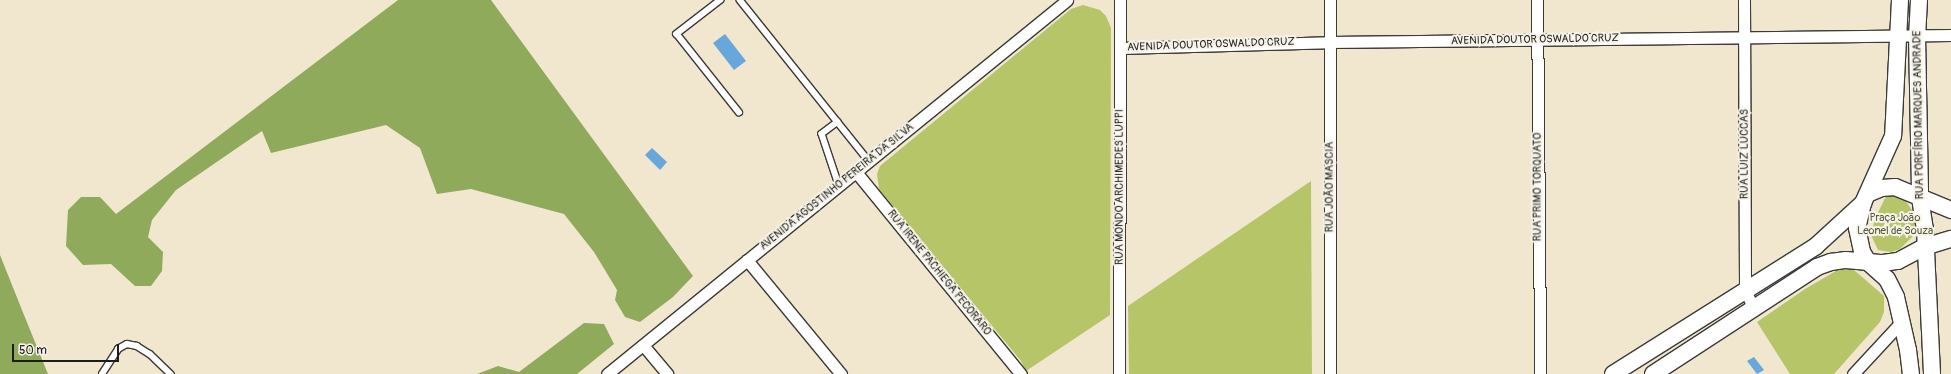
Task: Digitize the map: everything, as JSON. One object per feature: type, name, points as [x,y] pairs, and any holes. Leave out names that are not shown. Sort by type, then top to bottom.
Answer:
[{"type":"street","name":"AVENIDA AGOSTINHO PEREIRA DA SILVA","points":[[607,374],[1067,0]]},
{"type":"street","name":"RUA MONDO ARCHIMEDES LUPPI","points":[[1119,374],[1120,0]]},
{"type":"street","name":"RUA JOÃO MASCIA","points":[[1330,0],[1330,374]]},
{"type":"street","name":"RUA PRIMO TORQUATO","points":[[1537,0],[1540,374]]},
{"type":"street","name":"RUA LUIZ LUCCAS","points":[[1744,0],[1745,290],[1753,307]]},
{"type":"street","name":"RUA PORFÍRIO MARQUES ANDRADE","points":[[1900,0],[1893,136],[1859,215],[1858,234],[1862,252],[1869,263],[1887,279],[1896,297],[1902,321],[1911,374]]},
{"type":"street","name":"RUA PORFÍRIO MARQUES ANDRADE","points":[[1919,0],[1917,35],[1920,198],[1924,214],[1924,247],[1932,374]]},
{"type":"street","name":"AVENIDA DOUTOR OSWALDO CRUZ","points":[[1120,48],[1329,42],[1951,35]]},
{"type":"street","name":"RUA IRENE PACHIEGA PECORARO","points":[[856,172],[1021,374]]},
{"type":"street","points":[[1613,374],[1816,246],[1866,198],[1882,188],[1895,188],[1908,191],[1920,198],[1951,210]]},
{"type":"street","points":[[1653,374],[1753,307],[1817,267],[1831,262],[1846,260],[1869,263],[1898,261],[1924,247],[1951,239]]},
{"type":"street","points":[[747,260],[841,374]]},
{"type":"street","points":[[1853,374],[1902,321]]},
{"type":"street","points":[[643,345],[667,374]]},
{"type":"lane","points":[[720,0],[677,34],[738,112]]},
{"type":"lane","points":[[740,0],[869,161]]},
{"type":"lane","points":[[838,122],[822,134],[839,185]]},
{"type":"lane","points":[[102,374],[118,349],[127,344],[137,346],[150,354],[171,374]]},
{"type":"green space","points":[[398,0],[491,0],[693,276],[673,297],[640,322],[625,317],[615,300],[617,290],[594,252],[564,214],[471,189],[437,194],[420,148],[386,125],[271,153],[262,131],[176,190],[152,220],[148,237],[163,252],[162,271],[151,286],[135,286],[111,264],[83,265],[66,246],[68,210],[81,197],[100,197],[116,214]]},
{"type":"green space","points":[[1083,5],[1100,10],[1106,16],[1111,28],[1110,315],[1026,371],[1021,361],[879,189],[877,174],[880,166],[1071,9]]},
{"type":"green space","points":[[1311,181],[1312,374],[1129,374],[1128,306]]},
{"type":"green space","name":"Praça João Leonel de Souza","points":[[1887,194],[1905,200],[1916,216],[1914,235],[1900,249],[1891,252],[1878,250],[1871,235],[1875,219]]},
{"type":"green space","points":[[0,255],[24,315],[48,374],[0,374]]},
{"type":"green space","points":[[1841,268],[1854,270],[1884,296],[1884,312],[1880,322],[1834,374],[1790,374],[1757,322],[1805,289]]},
{"type":"green space","points":[[584,323],[604,324],[614,344],[577,374],[477,374],[498,366],[519,372]]},
{"type":"water","points":[[725,34],[746,61],[734,70],[713,43]]},
{"type":"water","points":[[652,148],[667,162],[660,170],[645,155]]},
{"type":"water","points":[[1754,357],[1764,370],[1757,374],[1747,361]]}]
